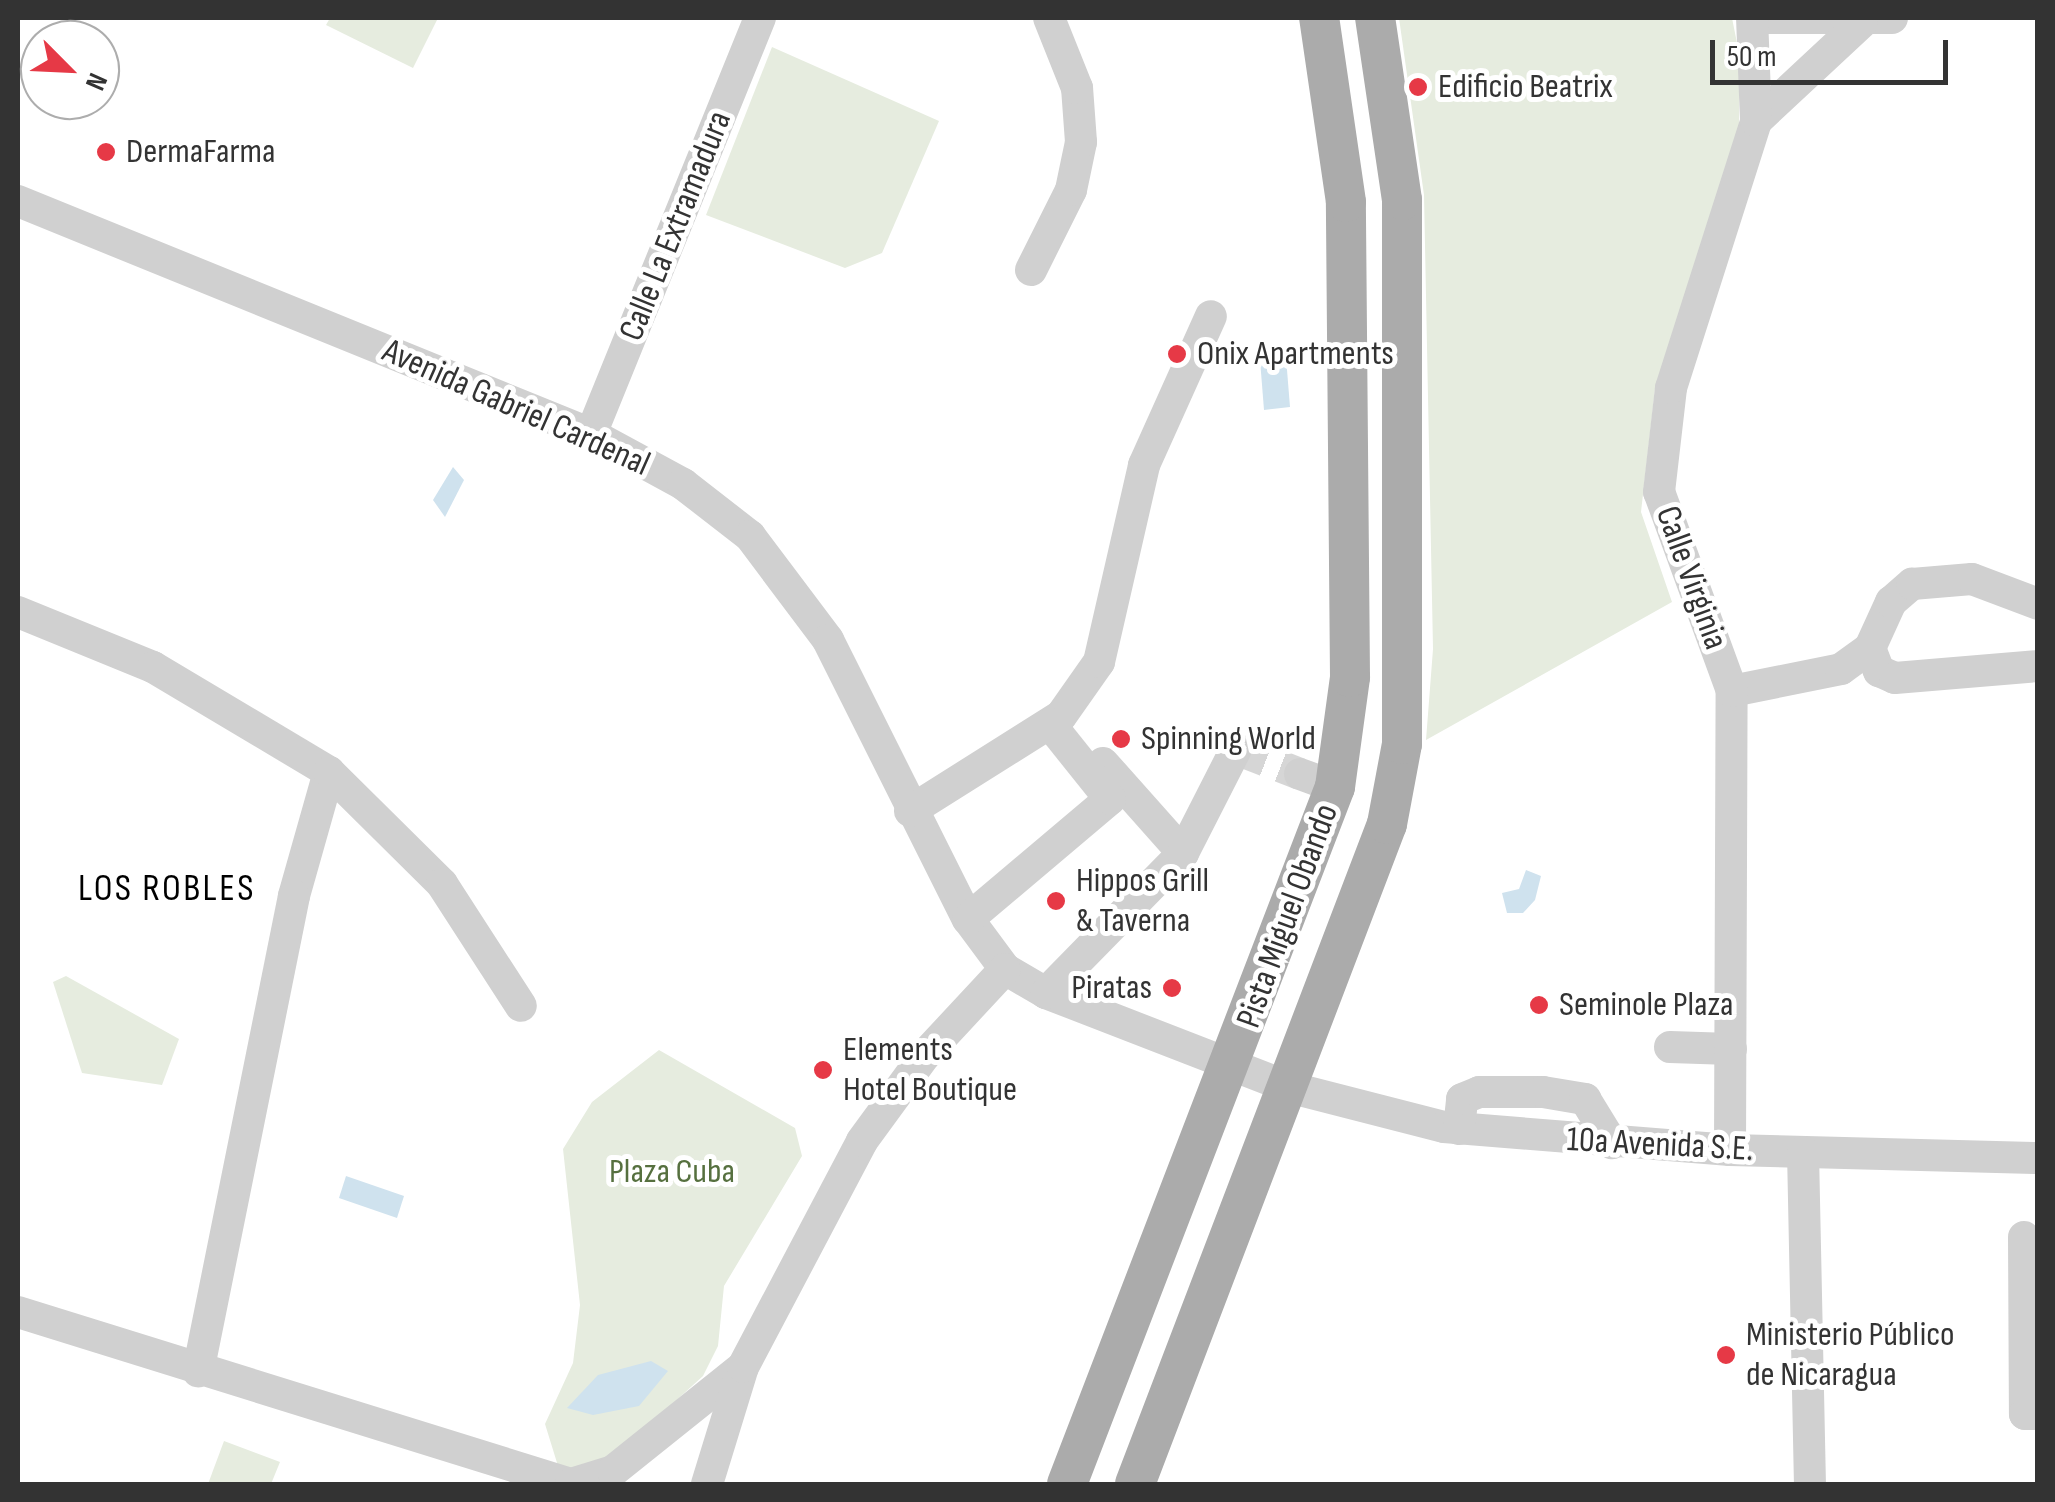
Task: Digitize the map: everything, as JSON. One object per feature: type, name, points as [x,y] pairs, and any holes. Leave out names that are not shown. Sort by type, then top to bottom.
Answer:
[{"type":"main road","name":"Pista Miguel Obando","points":[[1067,1484],[1232,1068],[1350,677],[1346,202],[1318,18]]},
{"type":"main road","name":"Pista Miguel Obando","points":[[1134,1484],[1387,824],[1402,744],[1402,200],[1375,18]]},
{"type":"street","name":"Calle La Extramadura","points":[[591,434],[760,18]]},
{"type":"street","points":[[1753,18],[1876,20]]},
{"type":"street","name":"Calle Virginia","points":[[1730,1150],[1732,691],[1659,492],[1671,388],[1756,121],[1753,18]]},
{"type":"street","points":[[1031,270],[1072,190],[1082,142],[1077,88],[1053,19]]},
{"type":"street","points":[[1756,121],[1876,20]]},
{"type":"street","name":"Avenida Gabriel Cardenal","points":[[18,201],[591,434],[683,484],[750,536],[828,640],[910,811],[968,919],[1006,970],[1046,993],[1288,1087]]},
{"type":"street","points":[[910,811],[1055,720],[1099,662],[1115,619],[1144,465],[1212,316]]},
{"type":"street","points":[[1732,691],[1842,669],[1870,648],[1890,602],[1912,584],[1972,579],[2038,604]]},
{"type":"street","points":[[18,612],[153,666],[330,772],[442,884],[520,1006]]},
{"type":"street","points":[[1870,648],[1879,671],[1895,678],[2038,666]]},
{"type":"street","points":[[1055,720],[1183,854]]},
{"type":"street","points":[[968,919],[1110,799],[1055,720]]},
{"type":"street","points":[[1046,993],[1183,854],[1236,749]]},
{"type":"street","points":[[198,1371],[294,896],[330,772]]},
{"type":"street","points":[[708,1484],[743,1367],[862,1141],[924,1055],[1006,970]]},
{"type":"street","points":[[1670,1047],[1731,1049]]},
{"type":"street","name":"10a Avenida S.E.","points":[[1288,1087],[1357,1092],[1459,1129],[1612,1144],[2038,1158]]},
{"type":"street","points":[[1459,1129],[1462,1099],[1543,1092],[1585,1099],[1612,1144]]},
{"type":"street","points":[[1803,1152],[1810,1484]]},
{"type":"street","points":[[2024,1237],[2025,1414],[2038,1414]]},
{"type":"street","points":[[18,1312],[571,1484],[613,1471],[743,1367]]},
{"type":"green space","points":[[330,18],[438,18],[413,68],[326,25]]},
{"type":"green space","points":[[1399,18],[1732,18],[1739,53],[1739,126],[1655,389],[1641,512],[1672,602],[1426,740],[1433,649],[1424,195]]},
{"type":"green space","points":[[772,47],[939,121],[882,253],[845,268],[706,215]]},
{"type":"green space","points":[[66,976],[179,1039],[162,1085],[82,1073],[53,982]]},
{"type":"green space","name":"Plaza Cuba","points":[[659,1050],[795,1128],[802,1156],[724,1286],[718,1346],[703,1376],[590,1479],[558,1466],[545,1424],[573,1363],[580,1305],[563,1149],[592,1102]]},
{"type":"green space","points":[[224,1441],[280,1462],[271,1484],[208,1484]]},
{"type":"water","points":[[1285,345],[1290,407],[1264,410],[1259,347]]},
{"type":"water","points":[[453,467],[464,480],[445,517],[433,500]]},
{"type":"water","points":[[1526,870],[1541,876],[1535,900],[1523,913],[1507,913],[1502,893],[1519,889]]},
{"type":"water","points":[[346,1176],[404,1196],[397,1218],[339,1198]]},
{"type":"water","points":[[651,1361],[668,1371],[639,1406],[593,1415],[567,1408],[598,1375]]},
{"type":"tunnel","points":[[1236,749],[1300,774]]},
{"type":"place","name":"Edificio Beatrix","points":[[1418,87]]},
{"type":"place","name":"DermaFarma","points":[[106,152]]},
{"type":"place","name":"Onix Apartments","points":[[1177,354]]},
{"type":"place","name":"Spinning World","points":[[1121,739]]},
{"type":"place","name":"Hippos Grill & Taverna","points":[[1056,901]]},
{"type":"place","name":"Piratas","points":[[1172,988]]},
{"type":"place","name":"Seminole Plaza","points":[[1539,1005]]},
{"type":"place","name":"Elements Hotel Boutique","points":[[823,1070]]},
{"type":"place","name":"Ministerio Público de Nicaragua","points":[[1726,1355]]},
{"type":"district","name":"LOS ROBLES","points":[[167,889]]}]
